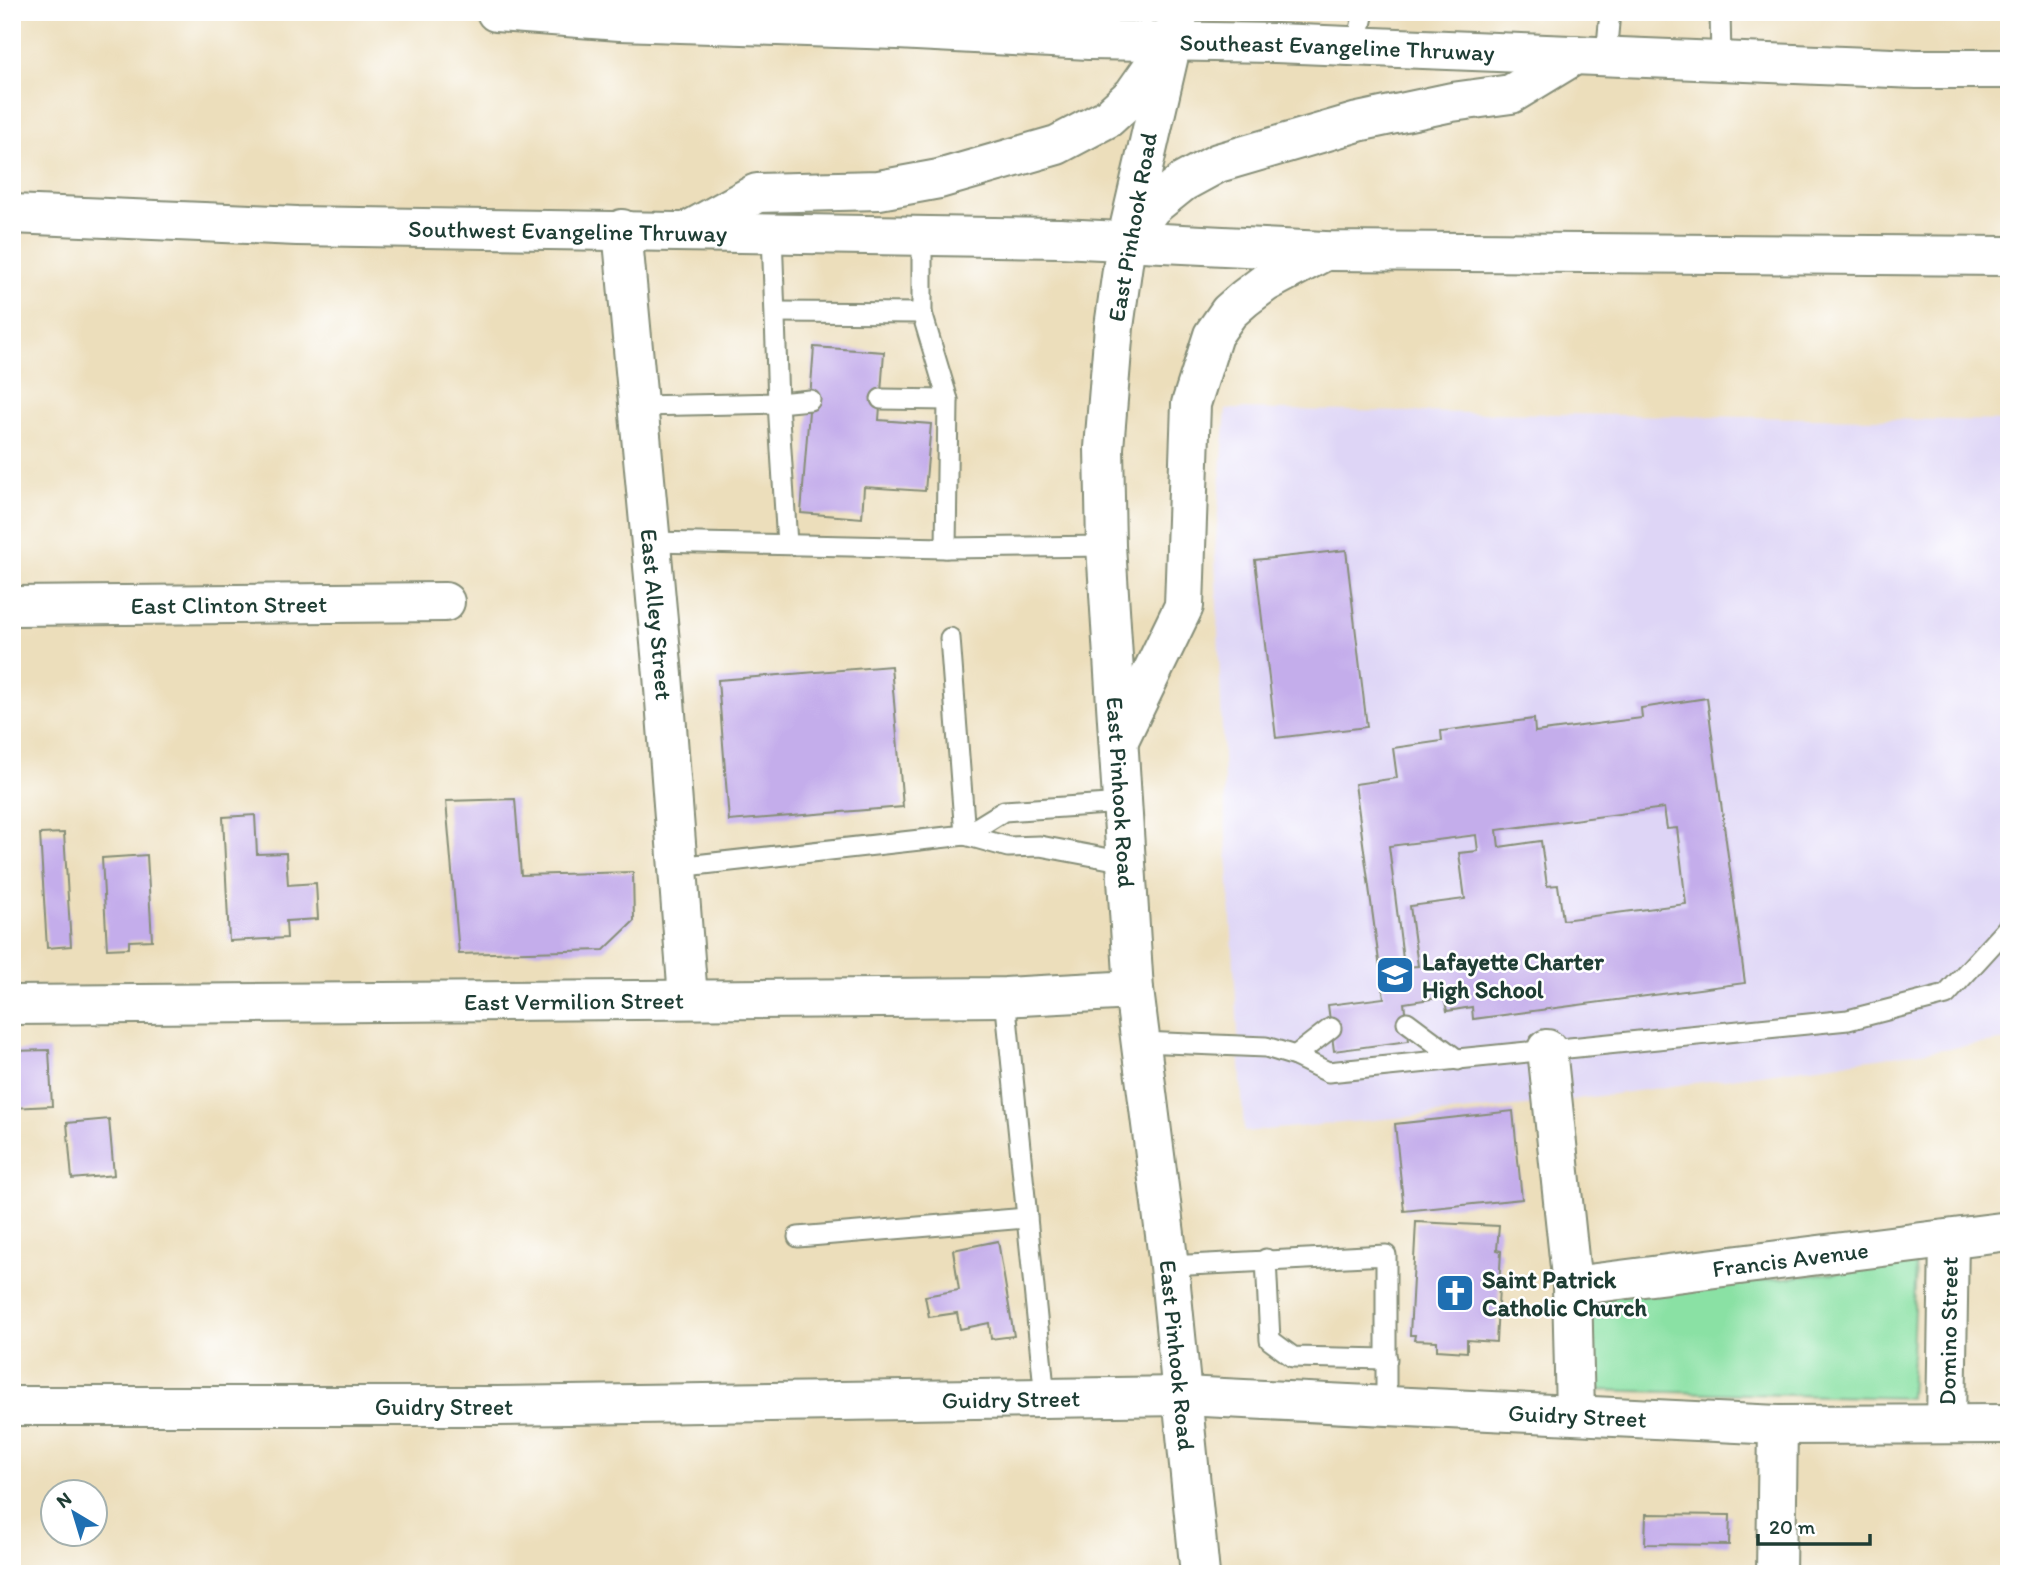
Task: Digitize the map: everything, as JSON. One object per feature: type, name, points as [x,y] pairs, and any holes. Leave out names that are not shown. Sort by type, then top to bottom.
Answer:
[{"type":"main road","name":"Southeast Evangeline Thruway","points":[[496,12],[620,21],[898,21],[1360,29],[1590,56],[1721,59],[1917,69],[2009,69]]},
{"type":"main road","points":[[688,231],[757,193],[879,190],[939,179],[1058,145],[1108,118],[1133,95],[1175,27]]},
{"type":"main road","name":"East Pinhook Road","points":[[1175,27],[1126,242],[1114,327],[1104,447],[1107,546],[1134,990],[1169,1266],[1200,1574]]},
{"type":"main road","points":[[1126,242],[1152,207],[1183,182],[1218,163],[1358,122],[1452,102],[1511,94],[1590,56]]},
{"type":"main road","name":"Southwest Evangeline Thruway","points":[[12,214],[297,226],[622,229],[1126,242],[1325,251],[2009,256]]},
{"type":"main road","name":"East Alley Street","points":[[622,229],[651,542],[688,998]]},
{"type":"main road","points":[[1120,738],[1184,606],[1191,404],[1213,335],[1229,312],[1245,298],[1265,283],[1325,251]]},
{"type":"main road","name":"East Clinton Street","points":[[12,606],[445,602]]},
{"type":"main road","name":"East Vermilion Street","points":[[12,1005],[1005,997],[1134,990]]},
{"type":"main road","points":[[1547,1049],[1572,1286],[1575,1414]]},
{"type":"main road","name":"Francis Avenue","points":[[1572,1286],[2009,1231]]},
{"type":"main road","name":"Domino Street","points":[[1946,1424],[1949,1239]]},
{"type":"main road","name":"Guidry Street","points":[[12,1406],[496,1406],[1182,1396],[1778,1425],[2009,1424]]},
{"type":"main road","points":[[1776,1574],[1778,1425]]},
{"type":"lane","points":[[1590,56],[1610,12]]},
{"type":"lane","points":[[1720,12],[1721,59]]},
{"type":"lane","points":[[772,233],[778,403],[787,544]]},
{"type":"lane","points":[[922,237],[922,313],[948,400],[946,548]]},
{"type":"lane","points":[[776,312],[922,313]]},
{"type":"lane","points":[[881,398],[948,400]]},
{"type":"lane","points":[[639,405],[810,400]]},
{"type":"lane","points":[[651,542],[946,548],[1107,546]]},
{"type":"lane","points":[[950,638],[965,835]]},
{"type":"lane","points":[[965,835],[1004,811],[1123,803]]},
{"type":"lane","points":[[677,867],[965,835],[1008,847],[1040,846],[1126,862]]},
{"type":"lane","points":[[1140,1042],[1266,1046],[1328,1072],[1848,1020],[1946,995],[2009,926]]},
{"type":"lane","points":[[1005,997],[1045,1398]]},
{"type":"lane","points":[[1407,1022],[1458,1060]]},
{"type":"lane","points":[[1295,1056],[1331,1027]]},
{"type":"lane","points":[[798,1237],[1027,1218]]},
{"type":"lane","points":[[1169,1266],[1385,1255],[1386,1405]]},
{"type":"lane","points":[[1266,1259],[1270,1339],[1293,1357],[1387,1359]]},
{"type":"shaded area","points":[[1226,409],[2009,421],[2009,1040],[1526,1106],[1244,1132],[1226,835],[1215,552]]},
{"type":"green space","points":[[1916,1264],[1910,1398],[1591,1390],[1586,1299]]},
{"type":"building","points":[[814,347],[884,352],[879,420],[931,424],[925,491],[864,487],[862,518],[801,513]]},
{"type":"building","points":[[1346,550],[1367,727],[1276,738],[1255,560]]},
{"type":"building","points":[[891,666],[903,807],[729,821],[718,680]]},
{"type":"building","points":[[1707,698],[1745,983],[1473,1019],[1472,1007],[1447,1011],[1444,997],[1404,1003],[1409,1041],[1334,1051],[1328,1005],[1384,998],[1355,784],[1397,778],[1393,748],[1442,741],[1441,731],[1534,719],[1535,732],[1642,718],[1641,708]],"holes":[[[1664,808],[1667,829],[1677,828],[1686,904],[1563,920],[1558,885],[1547,886],[1541,841],[1499,847],[1497,830]],[[1476,835],[1478,851],[1459,853],[1465,899],[1410,906],[1418,966],[1404,967],[1389,846]]]},
{"type":"building","points":[[515,799],[521,875],[633,872],[634,921],[604,950],[459,954],[446,801]]},
{"type":"building","points":[[255,815],[257,854],[286,853],[288,885],[316,883],[318,919],[286,921],[287,938],[229,941],[223,817]]},
{"type":"building","points":[[64,833],[71,946],[47,948],[40,834]]},
{"type":"building","points":[[147,855],[152,940],[129,941],[129,948],[107,949],[102,858]]},
{"type":"building","points":[[49,1050],[52,1106],[12,1108],[12,1051]]},
{"type":"building","points":[[1513,1111],[1522,1199],[1404,1211],[1395,1124]]},
{"type":"building","points":[[109,1119],[114,1175],[72,1179],[67,1123]]},
{"type":"building","name":"Saint Patrick Catholic Church","points":[[1416,1222],[1499,1226],[1497,1250],[1501,1251],[1496,1342],[1467,1340],[1467,1352],[1437,1350],[1437,1341],[1414,1340],[1415,1335],[1410,1335]]},
{"type":"building","points":[[998,1241],[1014,1336],[991,1339],[989,1323],[960,1329],[957,1313],[929,1317],[925,1296],[959,1290],[953,1250]]},
{"type":"building","points":[[1646,1514],[1730,1515],[1729,1545],[1645,1544]]},
{"type":"place","name":"Lafayette Charter High School","points":[[1395,975]]},
{"type":"place","name":"Saint Patrick Catholic Church","points":[[1455,1293]]}]
